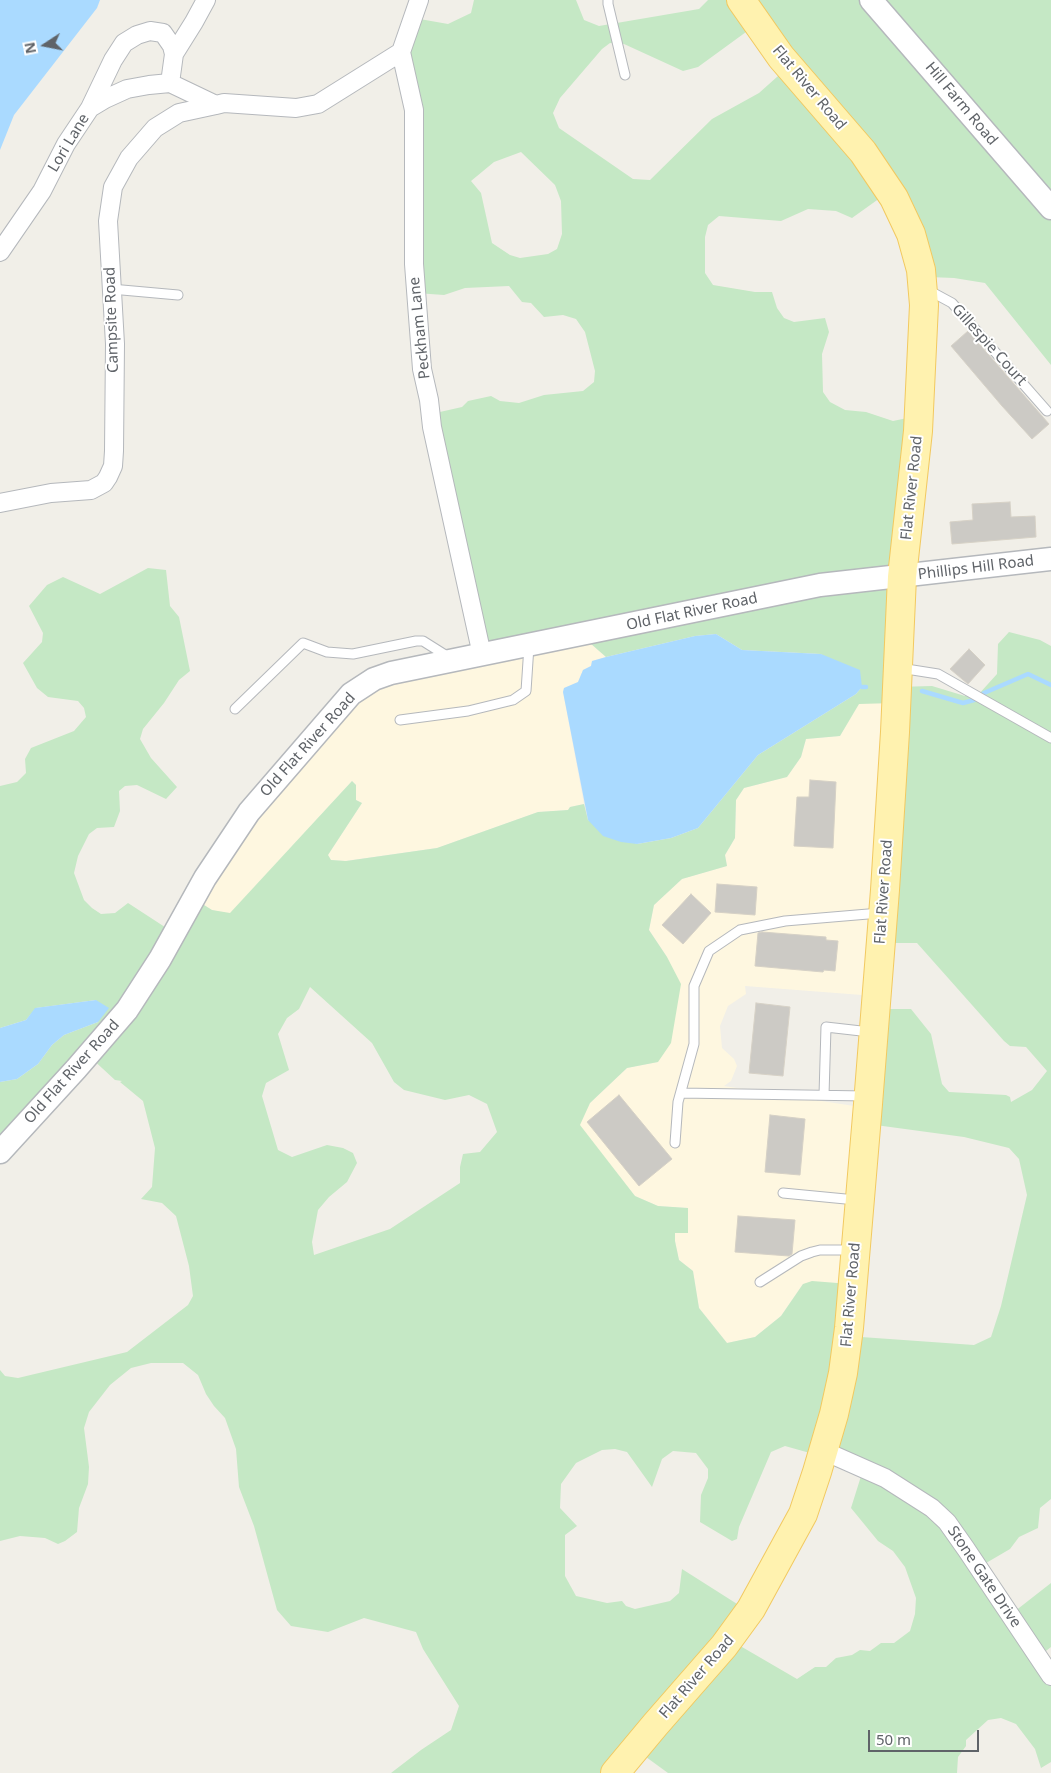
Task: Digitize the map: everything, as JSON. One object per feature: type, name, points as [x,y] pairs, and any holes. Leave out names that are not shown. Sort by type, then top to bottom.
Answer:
[{"type":"main road","name":"Flat River Road","points":[[615,1773],[724,1646],[751,1609],[803,1514],[824,1451],[843,1374],[849,1328],[883,912],[902,577],[918,431],[924,288],[911,234],[894,198],[863,152],[781,57],[741,0]]},
{"type":"street","points":[[174,54],[206,0]]},
{"type":"street","points":[[401,52],[419,0]]},
{"type":"street","name":"Hill Farm Road","points":[[871,0],[1051,208]]},
{"type":"street","points":[[90,108],[113,60],[124,43],[136,35],[150,31],[163,33],[172,46],[174,54],[170,84],[216,105]]},
{"type":"street","name":"Campsite Road","points":[[0,503],[51,493],[91,490],[104,483],[113,466],[115,344],[108,221],[114,187],[124,166],[135,150],[155,128],[166,120],[190,110],[224,103],[296,108],[318,104],[401,52]]},
{"type":"street","name":"Peckham Lane","points":[[401,52],[409,80],[414,110],[414,264],[422,369],[429,400],[432,427],[482,656]]},
{"type":"street","name":"Lori Lane","points":[[0,252],[42,191],[66,144],[90,108],[127,89],[170,84]]},
{"type":"street","name":"Phillips Hill Road","points":[[902,577],[1051,559]]},
{"type":"street","name":"Old Flat River Road","points":[[0,1152],[127,1010],[160,959],[205,878],[249,812],[351,694],[374,679],[391,673],[820,586],[902,577]]},
{"type":"street","name":"Stone Gate Drive","points":[[824,1451],[885,1478],[932,1508],[966,1549],[1051,1676]]},
{"type":"lane","points":[[608,0],[625,75]]},
{"type":"lane","name":"Gillespie Court","points":[[924,288],[952,303],[1047,411]]},
{"type":"lane","points":[[111,289],[178,294]]},
{"type":"lane","points":[[235,709],[303,642],[327,652],[353,654],[408,642],[423,641],[454,661]]},
{"type":"lane","points":[[400,720],[468,711],[513,700],[526,691],[529,646]]},
{"type":"lane","points":[[898,668],[938,674],[1051,738]]},
{"type":"lane","points":[[675,1143],[678,1102],[694,1044],[694,986],[709,951],[740,930],[785,921],[883,912]]},
{"type":"lane","points":[[824,1095],[826,1027],[874,1032]]},
{"type":"lane","points":[[681,1093],[869,1096]]},
{"type":"lane","points":[[783,1193],[859,1200]]},
{"type":"lane","points":[[760,1282],[801,1256],[812,1252],[820,1250],[855,1250]]},
{"type":"shaded area","points":[[582,636],[606,657],[592,661],[591,666],[583,670],[578,682],[564,688],[563,692],[584,804],[570,807],[568,810],[538,812],[437,848],[345,861],[331,860],[328,855],[362,803],[356,800],[356,785],[352,781],[230,914],[212,910],[193,898],[349,693]]},
{"type":"shaded area","points":[[859,703],[894,703],[875,996],[745,986],[746,994],[728,1006],[720,1026],[722,1048],[734,1059],[737,1066],[731,1081],[724,1086],[867,1108],[850,1284],[803,1284],[781,1316],[755,1337],[727,1343],[699,1308],[693,1271],[679,1260],[675,1233],[688,1208],[658,1206],[635,1196],[579,1125],[590,1103],[627,1068],[658,1062],[667,957],[649,930],[654,905],[682,879],[727,866],[725,855],[735,838],[736,800],[744,788],[787,777],[801,757],[806,739],[840,736]]},
{"type":"green space","points":[[474,0],[576,0],[584,20],[599,26],[699,9],[708,0],[1051,0],[1051,365],[985,283],[954,278],[929,277],[887,193],[852,218],[836,211],[808,209],[781,221],[719,216],[708,225],[705,237],[705,273],[713,285],[755,292],[772,292],[777,308],[784,318],[794,322],[825,318],[829,332],[822,354],[823,392],[830,402],[845,410],[866,412],[893,421],[912,417],[896,687],[932,686],[965,696],[978,695],[997,674],[998,644],[1009,632],[1040,640],[1051,646],[1051,1499],[1040,1508],[1038,1528],[1019,1537],[1010,1549],[981,1566],[1010,1615],[1051,1583],[1051,1647],[1042,1654],[1051,1679],[1051,1762],[1041,1768],[1035,1749],[1016,1724],[1001,1718],[988,1720],[966,1740],[966,1746],[958,1757],[957,1773],[668,1773],[635,1749],[613,1773],[391,1773],[451,1730],[459,1706],[423,1649],[416,1632],[364,1618],[328,1632],[291,1626],[277,1610],[254,1526],[239,1487],[236,1449],[225,1418],[206,1394],[198,1375],[183,1363],[151,1363],[131,1368],[110,1385],[89,1412],[84,1428],[89,1467],[88,1484],[79,1508],[77,1532],[58,1544],[45,1538],[20,1536],[0,1541],[0,1370],[5,1376],[18,1378],[127,1352],[188,1305],[193,1296],[189,1266],[176,1216],[162,1203],[141,1199],[152,1187],[155,1148],[143,1101],[120,1082],[122,1081],[115,1080],[89,1056],[0,1150],[0,1082],[17,1079],[38,1064],[52,1045],[64,1035],[98,1022],[96,1000],[36,1008],[26,1020],[0,1028],[0,786],[17,782],[26,773],[25,759],[31,748],[74,731],[86,717],[84,708],[78,701],[48,697],[37,688],[23,663],[42,642],[43,633],[29,606],[47,585],[63,577],[100,594],[148,568],[166,570],[170,606],[179,617],[190,671],[179,680],[164,703],[143,729],[140,739],[151,758],[177,787],[166,799],[137,785],[125,786],[119,791],[120,811],[114,827],[97,828],[89,834],[78,856],[74,873],[84,900],[101,914],[115,913],[128,903],[171,931],[193,898],[212,910],[230,913],[352,781],[356,785],[356,800],[362,803],[328,855],[331,860],[346,861],[437,848],[538,812],[568,810],[570,807],[584,804],[588,820],[637,844],[671,838],[698,828],[758,755],[856,694],[862,687],[821,654],[742,650],[716,634],[695,636],[606,657],[582,636],[489,654],[431,414],[462,407],[468,401],[491,396],[500,401],[519,403],[544,395],[583,391],[594,382],[595,371],[585,332],[576,319],[563,315],[544,317],[531,303],[522,302],[509,286],[465,288],[444,295],[416,293],[413,117],[400,53],[414,18],[448,24],[471,13]],"holes":[[[757,24],[787,68],[759,93],[712,119],[650,180],[633,179],[559,128],[553,113],[560,98],[602,49],[610,43],[624,44],[683,71],[698,67]],[[521,152],[555,185],[561,201],[562,234],[557,249],[548,254],[520,258],[510,255],[492,243],[481,193],[471,181],[494,162]],[[894,703],[880,943],[917,943],[1004,1041],[1010,1046],[1026,1047],[1047,1071],[1032,1090],[1011,1102],[1010,1097],[1006,1095],[949,1092],[942,1084],[931,1034],[911,1009],[875,1009],[868,1124],[964,1137],[1009,1148],[1019,1159],[1027,1195],[1001,1306],[991,1337],[974,1345],[847,1336],[850,1284],[812,1281],[803,1284],[781,1316],[755,1337],[727,1343],[699,1308],[693,1271],[679,1260],[675,1233],[688,1233],[688,1208],[658,1206],[635,1196],[580,1125],[590,1103],[627,1068],[658,1062],[671,1043],[681,984],[667,957],[649,930],[654,905],[682,879],[727,866],[725,855],[735,838],[736,800],[744,788],[787,777],[801,757],[806,739],[840,736],[859,704]],[[310,987],[372,1043],[394,1082],[404,1090],[445,1100],[469,1095],[487,1104],[497,1132],[480,1152],[463,1154],[460,1167],[460,1183],[390,1229],[314,1255],[312,1242],[318,1210],[329,1197],[347,1182],[357,1163],[353,1153],[343,1148],[327,1145],[292,1157],[278,1150],[262,1096],[266,1083],[289,1070],[278,1034],[287,1018],[299,1009]],[[785,1446],[817,1455],[862,1473],[851,1508],[878,1541],[893,1551],[905,1567],[916,1598],[915,1614],[910,1631],[894,1643],[881,1643],[870,1651],[860,1650],[852,1655],[836,1658],[826,1667],[815,1667],[797,1679],[730,1640],[745,1609],[682,1569],[679,1593],[670,1601],[635,1609],[626,1606],[622,1601],[607,1603],[576,1596],[565,1576],[565,1535],[577,1526],[560,1508],[561,1484],[576,1463],[602,1450],[615,1449],[627,1452],[652,1487],[662,1459],[673,1451],[696,1453],[708,1469],[708,1478],[701,1495],[700,1522],[732,1541],[737,1539],[739,1527],[771,1452]]]},
{"type":"water","points":[[0,0],[100,0],[97,8],[14,115],[0,150]]},
{"type":"water","points":[[716,634],[742,650],[821,654],[860,670],[862,687],[856,694],[758,755],[698,828],[671,838],[637,844],[621,842],[603,836],[588,820],[563,692],[564,688],[578,682],[583,670],[591,666],[592,661],[695,636]]},
{"type":"water","points":[[96,1000],[109,1008],[98,1022],[64,1035],[52,1045],[38,1064],[17,1079],[0,1082],[0,1028],[26,1020],[35,1008]]},
{"type":"building","points":[[968,331],[1049,424],[1032,439],[951,346]]},
{"type":"building","points":[[1010,502],[1011,517],[1035,516],[1036,537],[952,544],[950,522],[973,520],[972,504]]},
{"type":"building","points":[[969,649],[985,665],[968,684],[950,669]]},
{"type":"building","points":[[810,780],[836,782],[833,848],[794,846],[797,797],[809,797]]},
{"type":"building","points":[[717,884],[757,887],[755,915],[715,912]]},
{"type":"building","points":[[691,894],[711,913],[683,944],[662,925]]},
{"type":"building","points":[[758,933],[826,937],[826,940],[838,941],[835,971],[824,970],[823,972],[755,966]]},
{"type":"building","points":[[756,1003],[790,1007],[783,1076],[749,1073]]},
{"type":"building","points":[[619,1095],[672,1159],[639,1186],[587,1122]]},
{"type":"building","points":[[770,1115],[805,1119],[800,1175],[765,1172]]},
{"type":"building","points":[[738,1216],[795,1220],[792,1254],[789,1256],[735,1252]]},
{"type":"waterway","points":[[984,693],[1028,674],[1051,685]]},
{"type":"waterway","points":[[922,691],[963,703],[974,700]]}]
